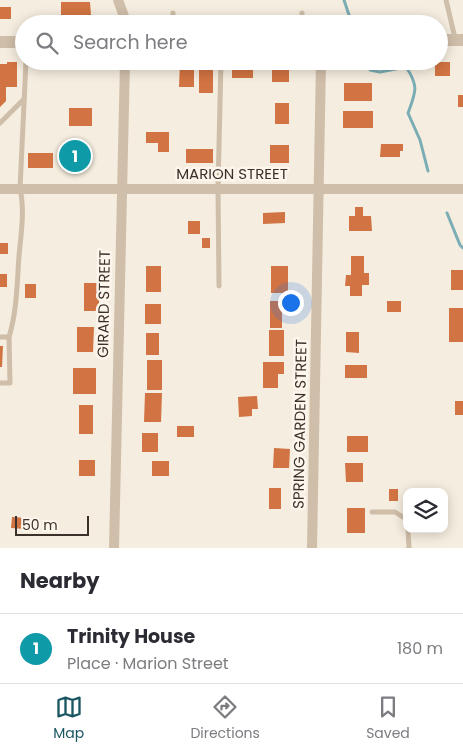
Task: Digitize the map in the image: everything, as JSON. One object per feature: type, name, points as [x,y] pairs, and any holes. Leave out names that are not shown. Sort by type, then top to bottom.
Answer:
[{"type":"street","points":[[118,0],[124,15]]},
{"type":"street","points":[[0,42],[15,42]]},
{"type":"street","name":"GIRARD STREET","points":[[114,548],[125,70]]},
{"type":"street","name":"SPRING GARDEN STREET","points":[[312,548],[321,70]]},
{"type":"street","name":"MARION STREET","points":[[0,189],[463,189]]},
{"type":"lane","points":[[446,0],[459,40]]},
{"type":"lane","points":[[0,383],[10,383],[9,337],[14,320],[21,230],[22,198],[20,189],[26,70]]},
{"type":"lane","points":[[219,286],[218,188],[221,70]]},
{"type":"lane","points":[[0,123],[24,99]]},
{"type":"lane","points":[[0,337],[9,337]]},
{"type":"lane","points":[[372,512],[395,512],[403,516]]},
{"type":"lane","points":[[408,533],[409,548]]},
{"type":"building","points":[[61,2],[90,2],[91,15],[61,15]]},
{"type":"building","points":[[0,7],[11,7],[11,19],[0,19]]},
{"type":"building","points":[[7,62],[15,62],[17,87],[6,87],[6,101],[0,107],[0,64],[7,64]]},
{"type":"building","points":[[448,62],[450,62],[450,76],[435,76],[435,70],[448,70]]},
{"type":"building","points":[[180,70],[194,70],[194,87],[179,87]]},
{"type":"building","points":[[199,70],[213,70],[213,93],[199,93]]},
{"type":"building","points":[[232,70],[253,70],[253,78],[232,78]]},
{"type":"building","points":[[272,70],[289,70],[289,82],[272,82]]},
{"type":"building","points":[[344,83],[372,83],[372,101],[344,101]]},
{"type":"building","points":[[458,95],[463,95],[463,107],[458,107]]},
{"type":"building","points":[[275,103],[289,103],[289,124],[275,124]]},
{"type":"building","points":[[69,108],[92,108],[92,126],[69,126]]},
{"type":"building","points":[[343,111],[373,111],[373,128],[343,128]]},
{"type":"building","points":[[146,132],[169,132],[169,152],[158,152],[158,143],[146,143]]},
{"type":"building","points":[[381,144],[403,144],[403,151],[400,151],[400,157],[380,157]]},
{"type":"building","points":[[270,145],[289,145],[289,163],[270,163]]},
{"type":"building","points":[[68,147],[81,148],[81,164],[78,164],[78,166],[70,166],[68,164]]},
{"type":"building","points":[[186,149],[213,149],[213,163],[186,163]]},
{"type":"building","points":[[28,153],[53,153],[53,168],[28,168]]},
{"type":"building","points":[[355,207],[363,207],[363,216],[371,216],[372,231],[349,231],[349,216],[355,216]]},
{"type":"building","points":[[285,212],[285,223],[263,224],[263,213]]},
{"type":"building","points":[[188,221],[200,221],[200,234],[188,234]]},
{"type":"building","points":[[202,238],[210,238],[210,248],[202,248]]},
{"type":"building","points":[[0,243],[8,243],[8,254],[0,254]]},
{"type":"building","points":[[351,256],[364,256],[364,273],[369,273],[369,285],[362,285],[362,296],[350,296],[350,286],[345,286],[346,275],[351,275]]},
{"type":"building","points":[[146,266],[161,266],[161,292],[146,292]]},
{"type":"building","points":[[271,266],[288,266],[288,293],[271,293]]},
{"type":"building","points":[[451,270],[463,270],[463,290],[451,290]]},
{"type":"building","points":[[0,274],[7,274],[7,287],[0,287]]},
{"type":"building","points":[[84,283],[99,283],[99,311],[84,311]]},
{"type":"building","points":[[25,284],[36,284],[36,298],[25,298]]},
{"type":"building","points":[[270,301],[282,301],[282,328],[270,328]]},
{"type":"building","points":[[387,301],[401,301],[401,312],[387,312]]},
{"type":"building","points":[[145,304],[161,304],[161,324],[145,324]]},
{"type":"building","points":[[449,308],[463,308],[463,342],[449,342]]},
{"type":"building","points":[[77,327],[94,327],[93,352],[77,352]]},
{"type":"building","points":[[269,330],[284,330],[284,356],[269,356]]},
{"type":"building","points":[[346,332],[359,332],[359,353],[346,352]]},
{"type":"building","points":[[146,333],[159,333],[159,355],[146,355]]},
{"type":"building","points":[[0,346],[3,346],[2,367],[0,367]]},
{"type":"building","points":[[147,360],[162,360],[162,390],[147,390]]},
{"type":"building","points":[[263,362],[284,362],[284,374],[278,374],[278,388],[263,388]]},
{"type":"building","points":[[345,365],[367,365],[367,378],[345,378]]},
{"type":"building","points":[[73,368],[96,368],[96,394],[73,394]]},
{"type":"building","points":[[145,393],[162,393],[161,422],[144,422]]},
{"type":"building","points":[[257,396],[258,409],[252,409],[252,416],[239,417],[238,397]]},
{"type":"building","points":[[455,401],[463,401],[463,415],[455,415]]},
{"type":"building","points":[[79,405],[93,405],[93,434],[79,434]]},
{"type":"building","points":[[177,426],[194,426],[194,437],[177,437]]},
{"type":"building","points":[[142,433],[158,433],[158,452],[142,452]]},
{"type":"building","points":[[347,436],[368,436],[368,452],[347,452]]},
{"type":"building","points":[[274,448],[290,449],[289,468],[273,468]]},
{"type":"building","points":[[79,460],[95,460],[95,476],[79,476]]},
{"type":"building","points":[[152,461],[169,461],[169,476],[152,476]]},
{"type":"building","points":[[345,463],[363,463],[363,482],[346,482]]},
{"type":"building","points":[[269,488],[281,488],[281,509],[269,509]]},
{"type":"building","points":[[389,489],[398,489],[398,501],[389,501]]},
{"type":"building","points":[[347,508],[365,508],[365,533],[347,533]]},
{"type":"building","points":[[12,517],[27,518],[26,529],[11,528]]},
{"type":"waterway","points":[[344,0],[349,15]]},
{"type":"waterway","points":[[370,70],[380,72],[390,70]]},
{"type":"waterway","points":[[408,70],[413,79],[415,89],[408,113],[420,140],[428,171]]},
{"type":"waterway","points":[[447,213],[463,248]]},
{"type":"place","name":"Trinity House","points":[[75,156]]}]
